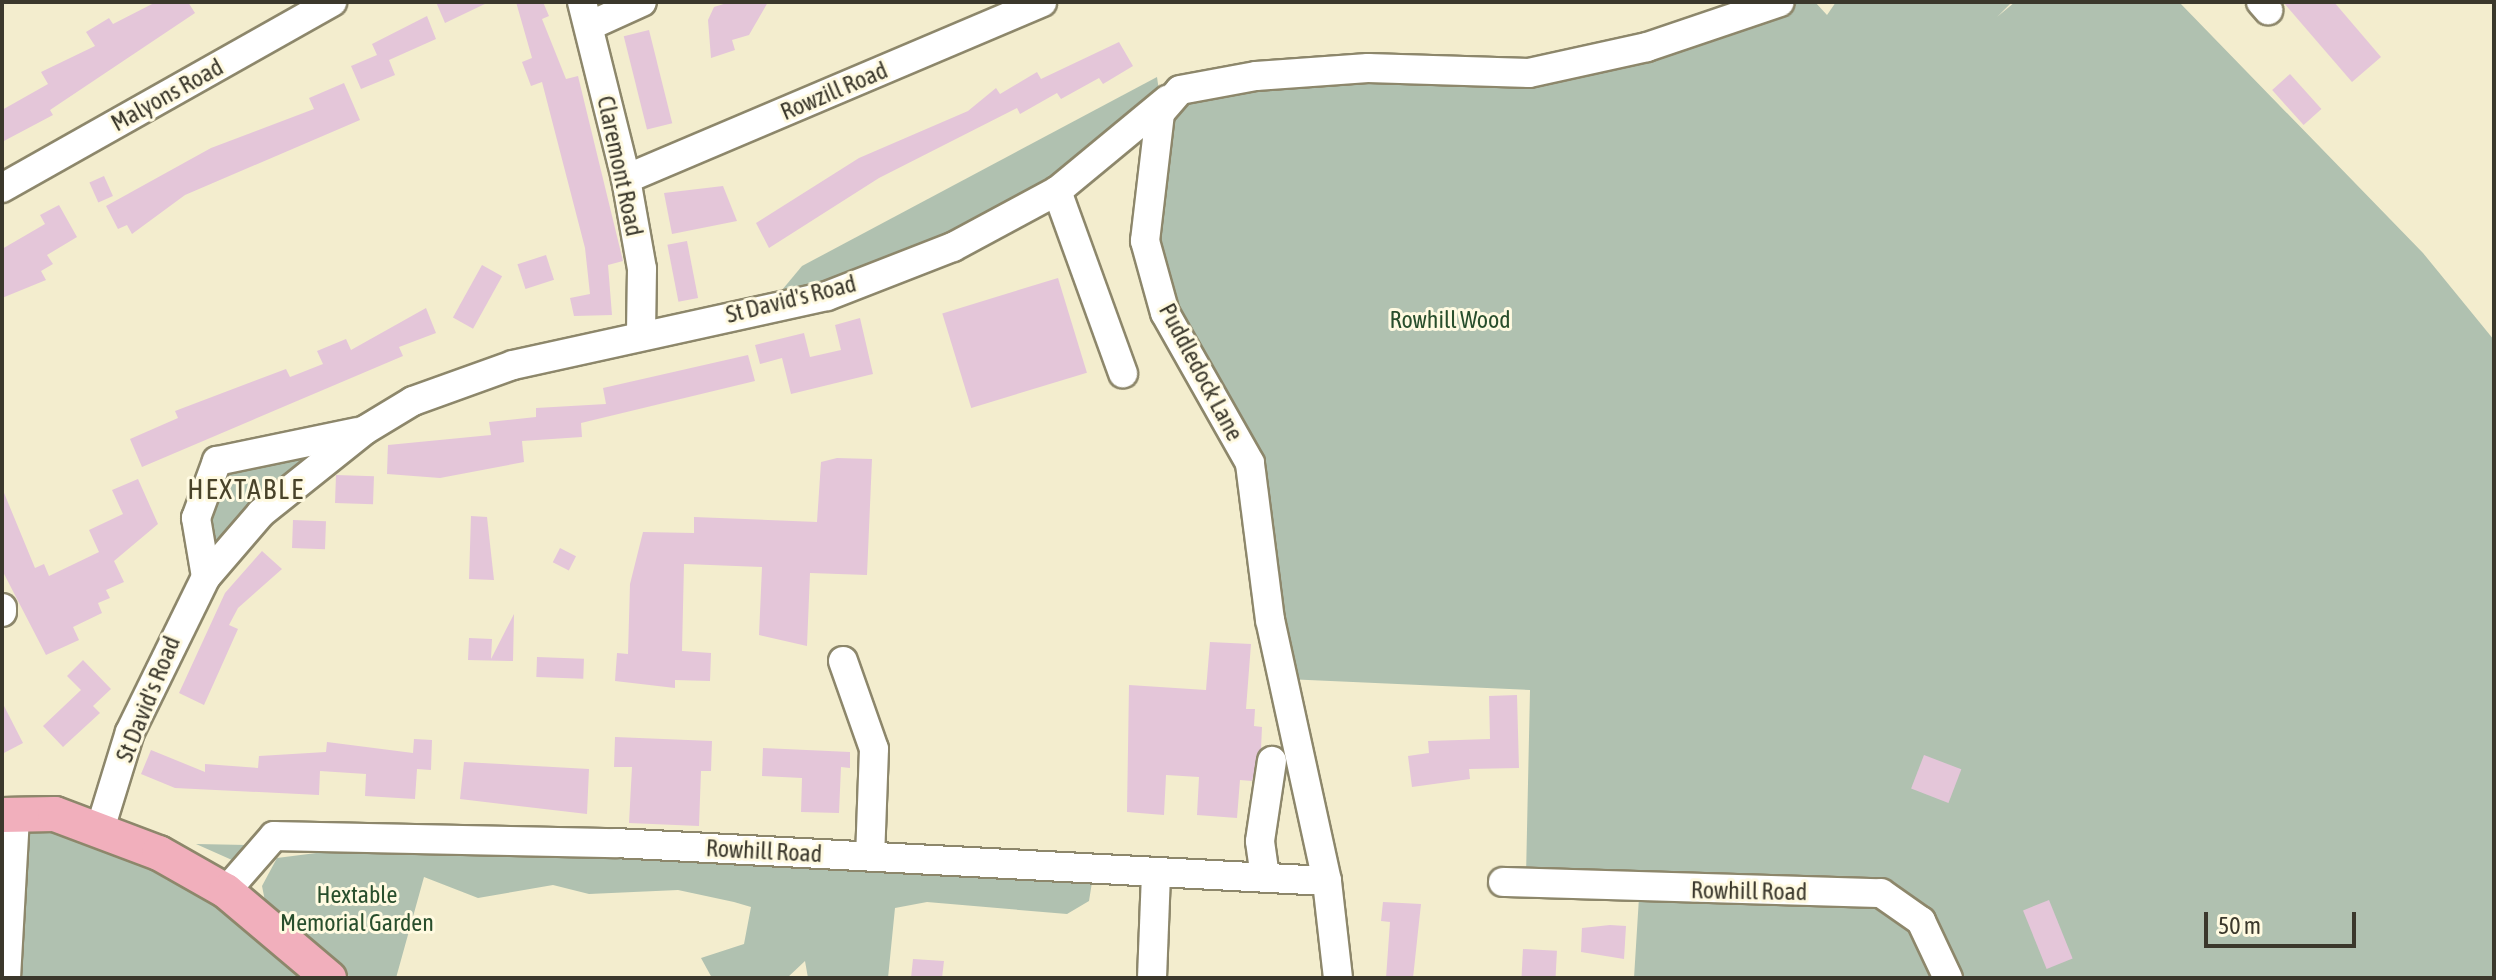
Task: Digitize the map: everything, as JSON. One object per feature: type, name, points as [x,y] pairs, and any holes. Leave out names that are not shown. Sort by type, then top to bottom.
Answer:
[{"type":"main road","points":[[8,816],[55,814],[101,826],[226,891],[329,978]]},
{"type":"street","name":"Malyons Road","points":[[2,188],[332,2]]},
{"type":"street","points":[[585,14],[642,2]]},
{"type":"street","name":"Rowzill Road","points":[[626,179],[1042,2]]},
{"type":"street","points":[[1180,90],[1368,68],[1529,73],[1647,47],[1780,2]]},
{"type":"street","name":"Claremont Road","points":[[585,14],[626,179],[642,269],[641,333]]},
{"type":"street","name":"St David's Road","points":[[101,826],[130,732],[206,577],[261,513],[365,430],[413,401],[497,370],[641,333],[827,296],[953,247],[1057,191],[1180,90]]},
{"type":"street","name":"Puddledock Lane","points":[[1180,90],[1160,113],[1145,241],[1165,313],[1250,463],[1270,620],[1327,881],[1338,978]]},
{"type":"street","points":[[1057,191],[1123,373]]},
{"type":"street","name":"St David's Road","points":[[206,577],[196,518],[217,461],[365,430]]},
{"type":"street","points":[[843,661],[874,749],[870,856]]},
{"type":"street","points":[[1265,877],[1260,841],[1272,761]]},
{"type":"street","points":[[6,978],[8,816]]},
{"type":"street","name":"Rowhill Road","points":[[226,891],[274,836],[870,856],[1327,881]]},
{"type":"street","points":[[1152,978],[1156,872]]},
{"type":"street","name":"Rowhill Road","points":[[1503,882],[1881,893],[1921,921],[1948,978]]},
{"type":"green space","name":"Rowhill Wood","points":[[1796,2],[1815,2],[1827,15],[1836,2],[2012,2],[1997,17],[2015,2],[2179,2],[2423,253],[2494,340],[2494,978],[1634,978],[1640,881],[1526,876],[1530,690],[1286,679],[1251,463],[1166,311],[1147,241],[1155,157],[1180,93],[1256,78],[1530,74]]},
{"type":"green space","points":[[1157,77],[1161,105],[1056,191],[767,308],[802,266]]},
{"type":"green space","points":[[360,432],[209,572],[199,519],[221,462]]},
{"type":"green space","points":[[14,818],[101,828],[328,978],[8,978]]},
{"type":"green space","points":[[196,844],[247,845],[247,849],[232,860]]},
{"type":"green space","name":"Hextable Memorial Garden","points":[[332,851],[629,855],[1093,876],[1089,901],[1067,914],[927,902],[895,908],[888,978],[808,978],[805,961],[787,978],[712,978],[701,958],[744,944],[751,907],[734,902],[678,890],[589,894],[553,885],[478,898],[424,877],[396,978],[351,978],[265,901],[262,886],[277,858]]},
{"type":"building","points":[[156,2],[188,2],[195,13],[50,110],[53,115],[2,142],[2,110],[48,84],[41,72],[95,46],[86,32],[109,18],[113,24]]},
{"type":"building","points":[[436,2],[489,2],[445,23]]},
{"type":"building","points":[[516,2],[543,2],[549,16],[542,19],[566,79],[578,76],[623,261],[608,265],[612,315],[574,316],[570,298],[590,294],[585,248],[542,82],[531,86],[522,62],[532,58]]},
{"type":"building","points":[[730,2],[768,2],[749,35],[732,40],[735,50],[711,58],[708,20],[714,7]]},
{"type":"building","points":[[2283,2],[2334,2],[2381,57],[2352,82]]},
{"type":"building","points":[[427,16],[436,39],[389,60],[395,75],[361,89],[351,66],[377,55],[372,44]]},
{"type":"building","points":[[649,30],[672,123],[647,129],[624,36]]},
{"type":"building","points":[[1119,42],[1133,66],[1103,84],[1099,78],[1061,99],[1057,93],[1020,114],[1017,108],[879,178],[769,248],[756,223],[859,158],[968,111],[996,88],[1000,94],[1037,72],[1041,79]]},
{"type":"building","points":[[2290,74],[2321,109],[2304,125],[2272,90]]},
{"type":"building","points":[[344,83],[360,120],[185,195],[132,234],[127,225],[118,229],[106,206],[211,148],[314,109],[309,98]]},
{"type":"building","points":[[104,176],[113,196],[98,203],[89,183]]},
{"type":"building","points":[[723,186],[737,221],[672,234],[664,193]]},
{"type":"building","points":[[59,205],[77,237],[47,255],[53,264],[41,271],[46,280],[2,298],[2,249],[45,224],[40,215]]},
{"type":"building","points":[[687,241],[698,298],[678,302],[667,245]]},
{"type":"building","points":[[546,255],[554,280],[526,289],[517,264]]},
{"type":"building","points":[[482,265],[502,276],[473,329],[453,317]]},
{"type":"building","points":[[1058,278],[1087,373],[971,408],[942,313]]},
{"type":"building","points":[[426,308],[436,333],[399,347],[403,356],[142,467],[130,439],[178,418],[175,411],[286,369],[290,377],[323,364],[317,351],[346,339],[351,350]]},
{"type":"building","points":[[860,318],[873,374],[791,394],[782,358],[760,364],[755,345],[804,333],[810,357],[841,350],[835,325]]},
{"type":"building","points":[[748,355],[755,381],[581,423],[582,437],[522,441],[524,462],[440,478],[387,474],[388,445],[491,435],[489,422],[536,417],[536,408],[606,404],[603,388]]},
{"type":"building","points":[[837,458],[872,459],[867,575],[810,573],[807,646],[759,635],[762,567],[684,564],[682,651],[711,653],[710,681],[675,680],[675,688],[615,681],[617,653],[628,654],[630,584],[643,532],[694,533],[694,517],[817,522],[821,462]]},
{"type":"building","points":[[336,475],[374,476],[373,504],[335,503]]},
{"type":"building","points":[[138,479],[158,524],[114,561],[124,582],[106,590],[110,598],[98,603],[102,613],[73,627],[79,640],[46,655],[2,570],[2,488],[35,568],[44,564],[49,576],[99,552],[89,530],[123,514],[112,490]]},
{"type":"building","points":[[471,516],[487,517],[494,580],[469,579]]},
{"type":"building","points":[[293,520],[326,521],[325,549],[292,548]]},
{"type":"building","points":[[560,548],[576,556],[569,570],[553,562]]},
{"type":"building","points":[[262,551],[282,569],[238,608],[229,625],[238,629],[204,705],[179,693],[225,593]]},
{"type":"building","points":[[514,614],[513,661],[468,660],[469,638],[492,639],[491,659]]},
{"type":"building","points":[[1210,642],[1251,644],[1246,709],[1255,709],[1254,726],[1262,727],[1261,749],[1252,781],[1240,780],[1237,818],[1197,815],[1199,777],[1166,775],[1164,815],[1127,812],[1129,685],[1206,690]]},
{"type":"building","points":[[537,657],[584,659],[583,679],[536,677]]},
{"type":"building","points":[[83,660],[111,689],[93,706],[100,713],[63,747],[43,726],[81,690],[67,676]]},
{"type":"building","points":[[1517,695],[1519,768],[1469,769],[1470,779],[1412,787],[1408,756],[1429,753],[1428,741],[1490,739],[1489,696]]},
{"type":"building","points":[[2,702],[23,743],[2,754]]},
{"type":"building","points":[[615,737],[712,741],[711,771],[701,771],[699,826],[629,823],[632,767],[614,767]]},
{"type":"building","points":[[414,739],[432,740],[431,770],[417,769],[415,799],[365,796],[366,774],[320,771],[319,795],[175,788],[141,774],[151,750],[205,772],[205,764],[258,768],[259,756],[326,752],[327,742],[413,753]]},
{"type":"building","points":[[763,748],[850,752],[850,768],[841,767],[839,813],[801,812],[802,778],[762,776]]},
{"type":"building","points":[[1924,755],[1961,769],[1948,803],[1911,789]]},
{"type":"building","points":[[464,762],[589,769],[587,814],[460,799]]},
{"type":"building","points":[[2049,900],[2073,958],[2047,969],[2023,910]]},
{"type":"building","points":[[1383,902],[1421,904],[1413,978],[1386,978],[1390,922],[1381,921]]},
{"type":"building","points":[[1626,926],[1624,959],[1581,952],[1582,928]]},
{"type":"building","points":[[1523,949],[1557,951],[1556,978],[1522,977]]},
{"type":"building","points":[[913,959],[944,961],[942,978],[911,978]]},
{"type":"district","name":"HEXTABLE","points":[[246,489]]}]
